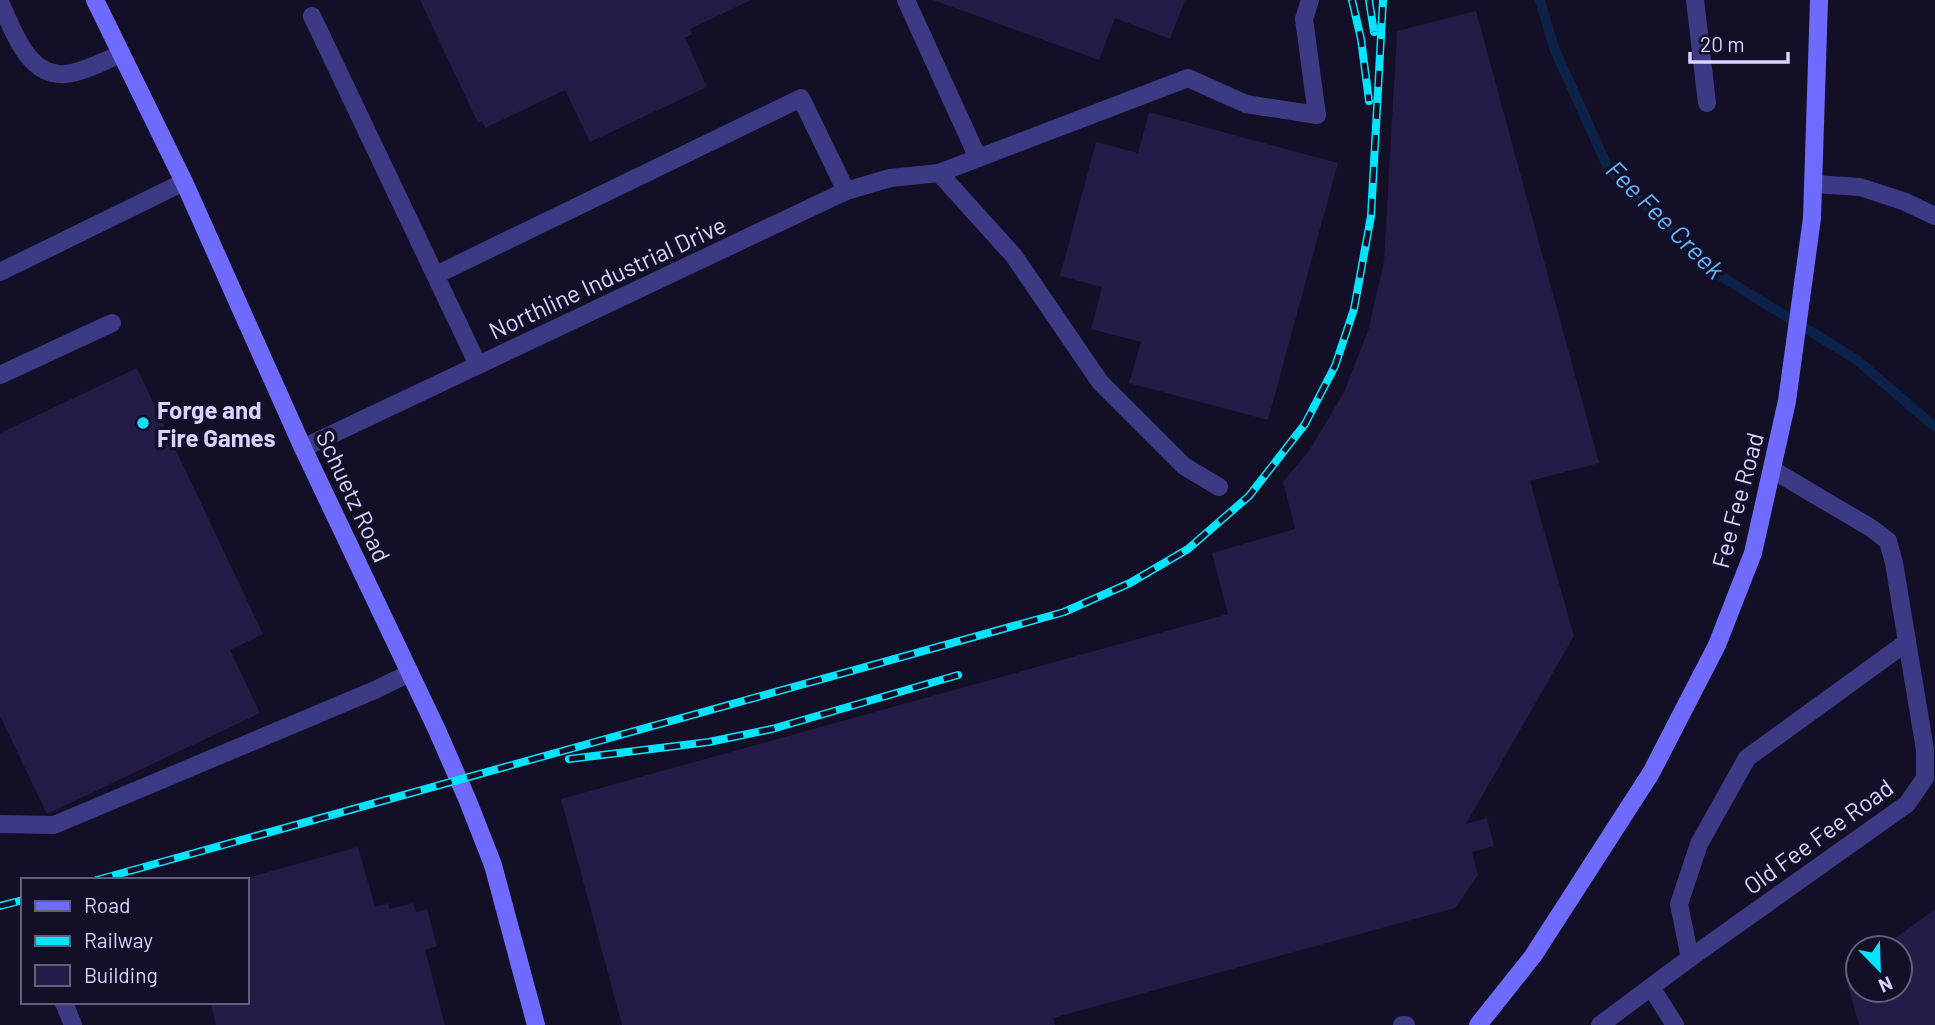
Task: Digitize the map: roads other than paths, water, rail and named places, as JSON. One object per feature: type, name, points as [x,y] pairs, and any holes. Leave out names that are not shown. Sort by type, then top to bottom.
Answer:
[{"type":"main road","name":"Schuetz Road","points":[[95,0],[184,182],[303,448],[468,801],[493,865],[536,1025]]},
{"type":"main road","name":"Fee Fee Road","points":[[1478,1025],[1533,956],[1651,773],[1717,645],[1753,553],[1787,401],[1812,218],[1819,0]]},
{"type":"street","points":[[906,0],[978,158]]},
{"type":"street","name":"Northline Industrial Drive","points":[[303,448],[846,191],[890,178],[939,173],[1188,78],[1246,104],[1317,115],[1304,19],[1310,0]]},
{"type":"street","points":[[1695,0],[1707,103]]},
{"type":"street","points":[[0,2],[29,59],[45,71],[63,74],[82,70],[121,54]]},
{"type":"street","points":[[312,16],[478,365]]},
{"type":"street","points":[[436,275],[801,98],[846,191]]},
{"type":"street","points":[[939,173],[1014,256],[1100,382],[1184,466],[1219,487]]},
{"type":"street","points":[[0,271],[184,182]]},
{"type":"street","points":[[1814,184],[1860,187],[1903,201],[1935,216]]},
{"type":"street","points":[[0,375],[112,323]]},
{"type":"street","name":"Old Fee Fee Road","points":[[1600,1025],[1908,804],[1925,778],[1925,750],[1888,541],[1871,528],[1773,470]]},
{"type":"street","points":[[1690,958],[1679,904],[1699,844],[1747,758],[1908,642]]},
{"type":"street","points":[[0,824],[54,825],[410,673]]},
{"type":"street","points":[[1651,987],[1675,1025]]},
{"type":"street","points":[[64,1004],[73,1025]]},
{"type":"waterway","name":"Fee Fee Creek","points":[[1540,0],[1554,48],[1609,170],[1711,270],[1857,360],[1935,427]]},
{"type":"railway","points":[[1352,0],[1361,39],[1369,101]]},
{"type":"railway","points":[[1369,0],[1374,32]]},
{"type":"railway","points":[[104,878],[1064,612],[1130,583],[1188,549],[1249,496],[1305,424],[1335,366],[1354,309],[1371,216],[1383,0]]},
{"type":"railway","points":[[569,759],[709,742],[772,729],[958,675]]},
{"type":"railway","points":[[0,906],[21,901]]},
{"type":"place","name":"Forge and Fire Games","points":[[143,423]]}]
